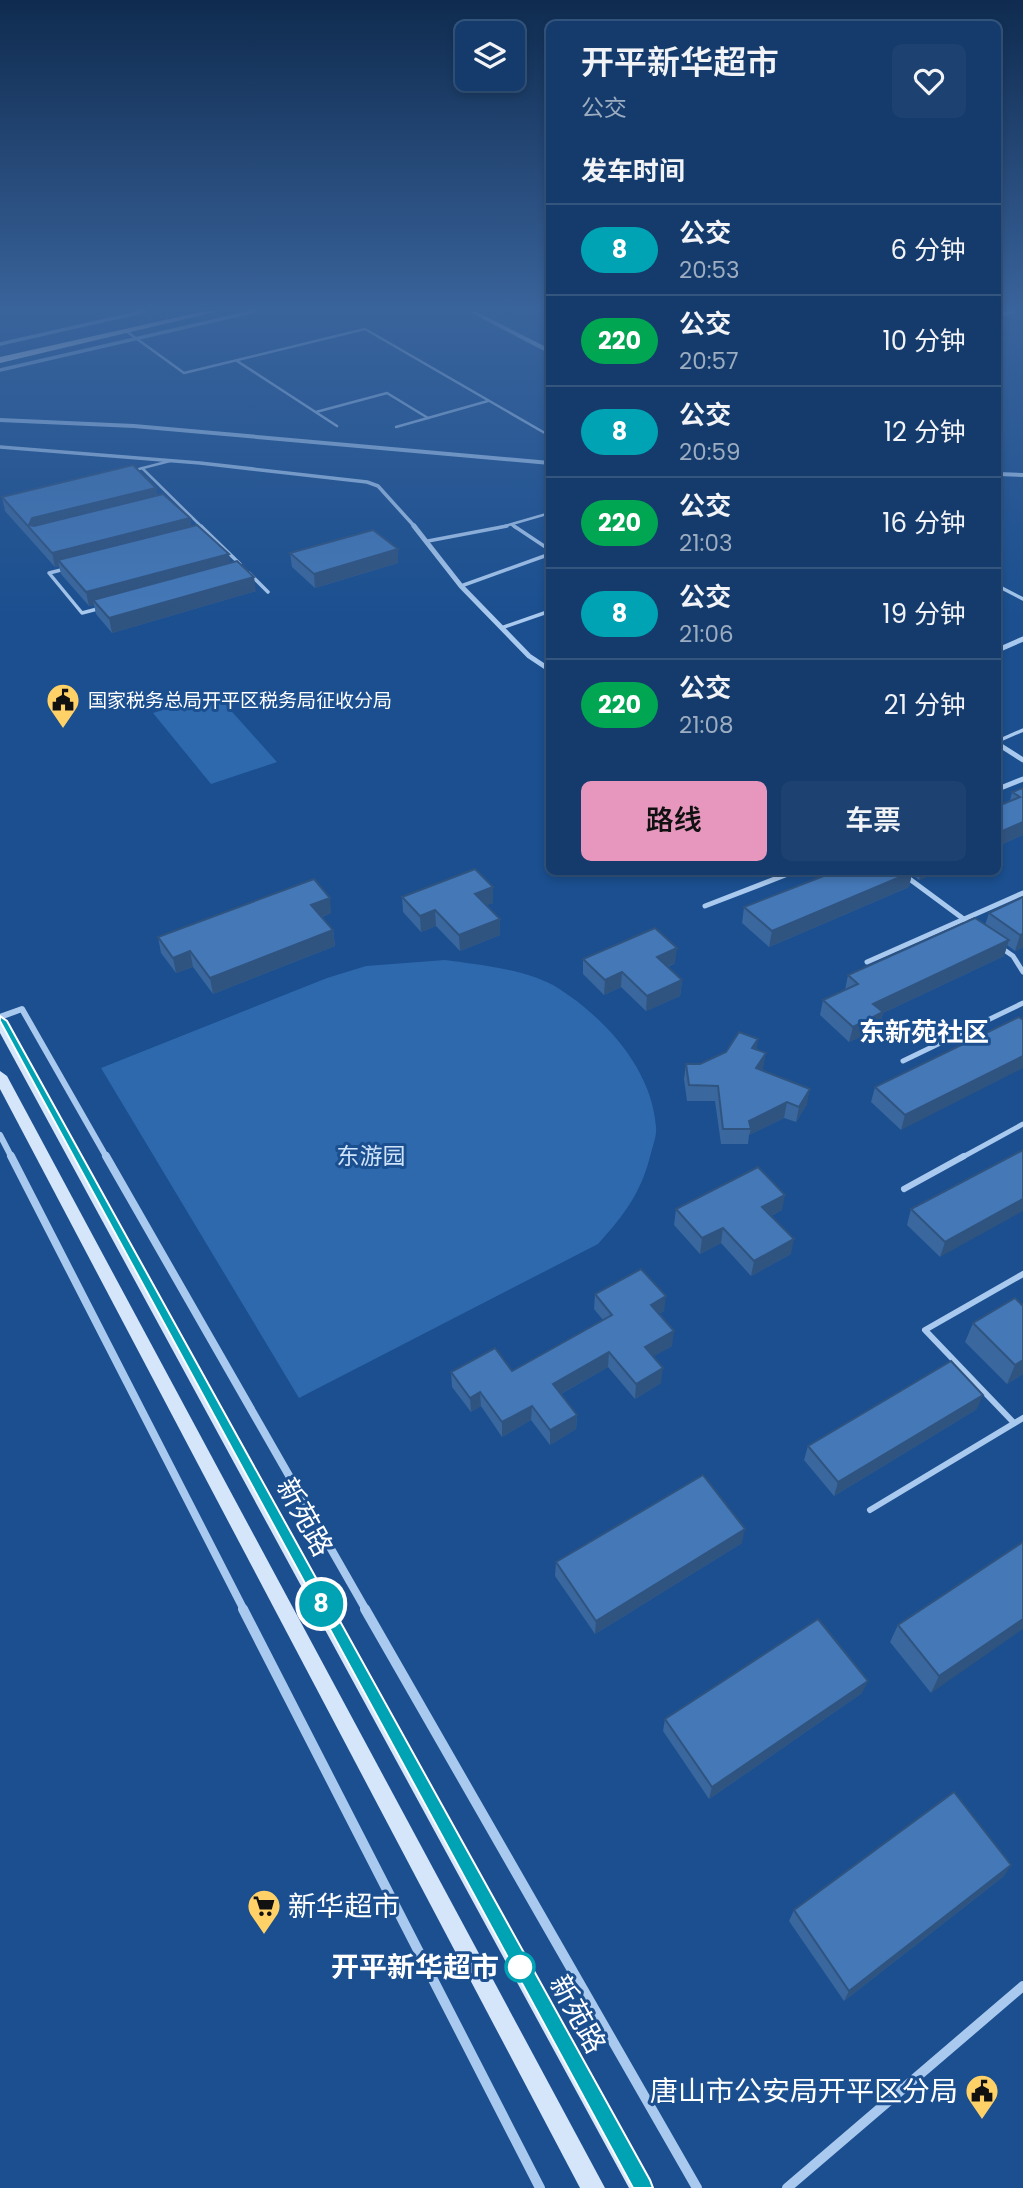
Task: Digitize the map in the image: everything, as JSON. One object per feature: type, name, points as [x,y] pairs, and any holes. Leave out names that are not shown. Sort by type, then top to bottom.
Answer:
[{"type":"main road","name":"新苑路","points":[[0,1019],[642,2188]]},
{"type":"main road","points":[[0,1076],[593,2188]]},
{"type":"street","points":[[0,420],[134,426],[546,463]]},
{"type":"street","points":[[0,447],[170,461],[378,485],[428,541],[461,586],[504,627],[529,656],[546,667]]},
{"type":"street","points":[[1001,474],[1023,475]]},
{"type":"street","points":[[1001,649],[1023,639]]},
{"type":"street","points":[[1001,745],[1023,760]]},
{"type":"street","points":[[1001,788],[1023,779]]},
{"type":"street","points":[[0,1019],[22,1009],[697,2188]]},
{"type":"street","points":[[0,1135],[540,2188]]},
{"type":"street","points":[[787,2188],[1023,1986]]},
{"type":"lane","points":[[318,413],[337,426]]},
{"type":"lane","points":[[420,413],[428,418]]},
{"type":"lane","points":[[396,427],[446,413]]},
{"type":"lane","points":[[510,413],[546,434]]},
{"type":"lane","points":[[128,472],[170,461]]},
{"type":"lane","points":[[142,468],[268,592]]},
{"type":"lane","points":[[162,504],[175,501]]},
{"type":"lane","points":[[428,541],[512,525],[546,514]]},
{"type":"lane","points":[[512,525],[546,549]]},
{"type":"lane","points":[[194,536],[207,532]]},
{"type":"lane","points":[[461,586],[546,554]]},
{"type":"lane","points":[[75,566],[49,573],[82,613],[109,606]]},
{"type":"lane","points":[[1001,588],[1023,599]]},
{"type":"lane","points":[[504,627],[546,612]]},
{"type":"lane","points":[[1001,741],[1023,730]]},
{"type":"lane","points":[[705,906],[785,875]]},
{"type":"lane","points":[[904,875],[973,926]]},
{"type":"lane","points":[[867,962],[1023,893]]},
{"type":"lane","points":[[993,941],[1013,956],[1023,972]]},
{"type":"lane","points":[[903,1061],[1023,1003]]},
{"type":"lane","points":[[904,1189],[1023,1124]]},
{"type":"lane","points":[[1014,1423],[925,1330],[1023,1274]]},
{"type":"lane","points":[[870,1510],[1023,1418]]},
{"type":"green space","points":[[216,694],[277,762],[211,784],[153,713]]},
{"type":"green space","name":"东游园","points":[[445,960],[532,976],[576,1000],[609,1030],[636,1065],[653,1106],[656,1133],[647,1167],[631,1202],[598,1244],[299,1398],[101,1068],[327,978],[366,966]]},
{"type":"building","points":[[133,465],[156,488],[32,518],[29,525],[34,526],[163,494],[190,518],[52,553],[2,497]]},
{"type":"building","points":[[197,525],[229,554],[86,592],[58,560]]},
{"type":"building","points":[[373,530],[398,549],[314,574],[290,553]]},
{"type":"building","points":[[237,561],[254,577],[109,618],[93,600]]},
{"type":"building","points":[[1023,788],[1023,822],[1001,832],[1001,805],[1020,797],[1012,792]]},
{"type":"building","points":[[475,869],[493,887],[475,894],[500,919],[459,935],[435,910],[420,916],[402,897]]},
{"type":"building","points":[[826,875],[905,875],[772,931],[744,907]]},
{"type":"building","points":[[314,879],[330,898],[311,905],[333,930],[210,978],[190,951],[173,958],[158,937]]},
{"type":"building","points":[[1023,897],[1023,934],[1020,935],[989,913]]},
{"type":"building","points":[[975,918],[1009,940],[873,1004],[883,1012],[853,1027],[823,1000],[858,984],[848,975]]},
{"type":"building","points":[[655,928],[677,948],[657,957],[682,980],[647,996],[622,972],[605,980],[583,959]]},
{"type":"building","points":[[1019,1017],[1023,1020],[1023,1056],[905,1115],[875,1087]]},
{"type":"building","points":[[739,1032],[758,1039],[752,1048],[766,1053],[756,1068],[810,1089],[799,1107],[787,1102],[749,1121],[751,1129],[723,1129],[718,1086],[689,1085],[686,1064],[700,1064],[726,1052]]},
{"type":"building","points":[[1023,1150],[1023,1199],[945,1242],[911,1209]]},
{"type":"building","points":[[758,1167],[785,1195],[762,1207],[794,1239],[754,1261],[723,1228],[702,1238],[676,1209]]},
{"type":"building","points":[[641,1269],[666,1296],[651,1305],[674,1331],[645,1347],[663,1368],[636,1384],[609,1352],[553,1384],[577,1415],[550,1430],[532,1406],[502,1422],[480,1392],[470,1398],[451,1372],[495,1348],[512,1371],[612,1315],[595,1294]]},
{"type":"building","points":[[1015,1298],[1023,1306],[1023,1360],[1015,1365],[973,1323]]},
{"type":"building","points":[[951,1361],[983,1395],[838,1482],[808,1446]]},
{"type":"building","points":[[703,1475],[745,1529],[596,1621],[556,1562]]},
{"type":"building","points":[[1023,1542],[1023,1619],[939,1676],[898,1625]]},
{"type":"building","points":[[818,1619],[868,1681],[712,1787],[665,1719]]},
{"type":"building","points":[[954,1792],[1011,1865],[849,1991],[794,1910]]},
{"type":"bus line","name":"8","points":[[0,1021],[642,2188]]},
{"type":"place","name":"国家税务总局开平区税务局征收分局","points":[[63,730]]},
{"type":"place","name":"新华超市","points":[[264,1936]]},
{"type":"place","name":"开平新华超市","points":[[520,1967]]},
{"type":"place","name":"唐山市公安局开平区分局","points":[[982,2121]]},
{"type":"district","name":"东新苑社区","points":[[924,1032]]}]
